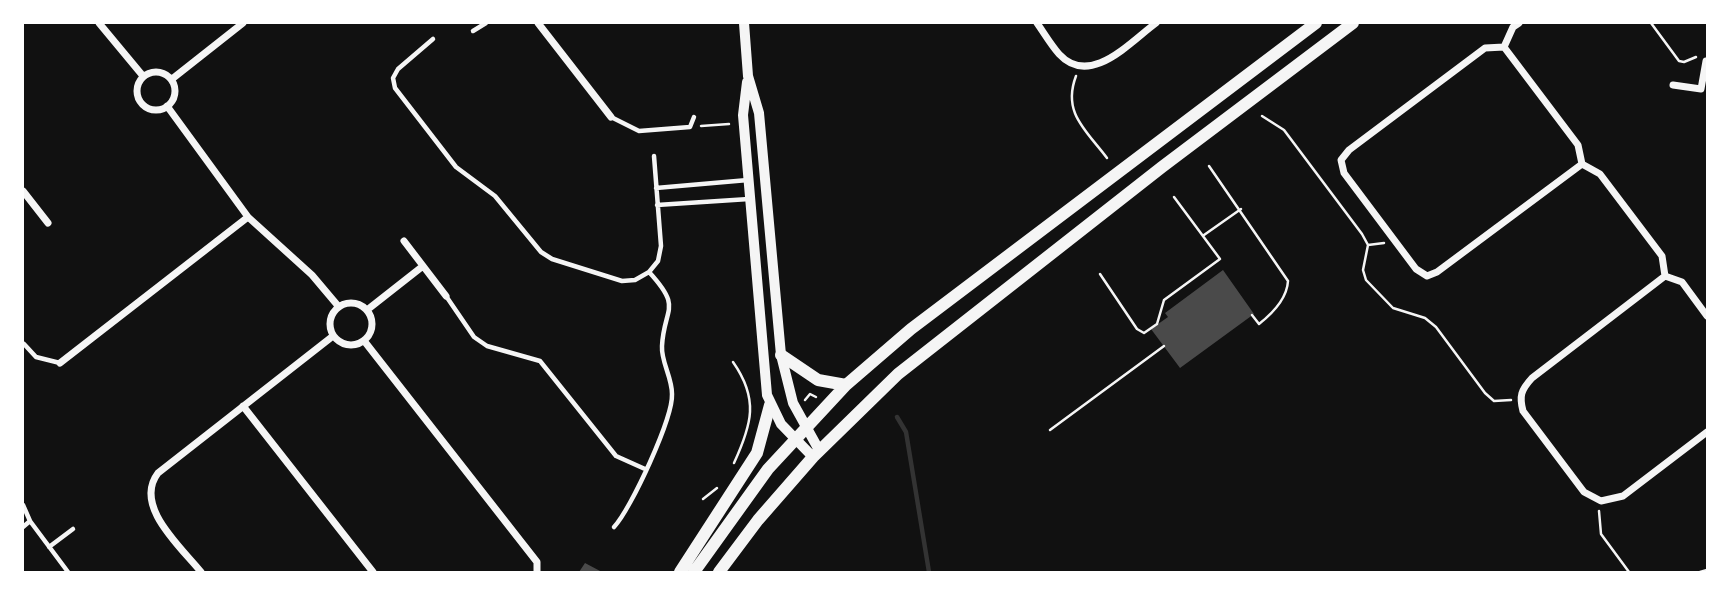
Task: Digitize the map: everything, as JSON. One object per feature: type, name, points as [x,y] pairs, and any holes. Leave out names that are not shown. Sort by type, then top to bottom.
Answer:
[{"type":"main road","points":[[744,23],[748,76],[743,115],[765,384],[770,405],[794,439],[816,454]]},
{"type":"main road","points":[[694,572],[742,502],[794,439],[846,385],[911,329],[1316,23]]},
{"type":"main road","points":[[719,572],[758,520],[816,454],[872,397],[931,347],[1170,160],[1353,23]]},
{"type":"main road","points":[[748,76],[759,113],[781,355],[789,390],[816,454]]},
{"type":"main road","points":[[781,355],[818,380],[846,385]]},
{"type":"main road","points":[[680,572],[757,453],[770,405]]},
{"type":"street","points":[[99,23],[143,76]]},
{"type":"street","points":[[172,79],[243,23]]},
{"type":"street","points":[[538,23],[611,117]]},
{"type":"street","points":[[1037,23],[1060,56],[1079,68],[1096,67],[1156,23]]},
{"type":"street","points":[[1504,47],[1513,27],[1519,23]]},
{"type":"street","points":[[1504,47],[1578,145],[1582,164],[1600,174],[1662,257],[1665,276]]},
{"type":"street","points":[[1504,47],[1485,48],[1349,150],[1341,160],[1344,173],[1416,269],[1427,276],[1437,272],[1582,164]]},
{"type":"street","points":[[1701,89],[1706,61]]},
{"type":"street","points":[[158,71],[172,79],[175,94],[167,106],[153,110],[140,103],[136,89],[143,76],[158,71]]},
{"type":"street","points":[[1673,85],[1701,89],[1707,97]]},
{"type":"street","points":[[167,106],[248,217],[313,275],[339,307]]},
{"type":"street","points":[[24,194],[48,223]]},
{"type":"street","points":[[60,363],[248,217]]},
{"type":"street","points":[[404,241],[446,296]]},
{"type":"street","points":[[367,310],[423,266]]},
{"type":"street","points":[[1665,276],[1682,282],[1707,316]]},
{"type":"street","points":[[1665,276],[1532,378],[1522,388],[1520,400],[1523,411],[1584,492],[1601,500],[1623,496],[1707,432]]},
{"type":"street","points":[[351,303],[367,310],[373,326],[365,342],[346,346],[333,336],[330,320],[339,307],[351,303]]},
{"type":"street","points":[[201,572],[155,514],[149,493],[151,482],[158,473],[333,336]]},
{"type":"street","points":[[365,342],[537,562],[537,572]]},
{"type":"street","points":[[243,406],[373,572]]},
{"type":"lane","points":[[473,32],[486,23]]},
{"type":"lane","points":[[433,39],[398,69],[393,78],[395,88],[456,167],[495,196],[541,251],[552,258],[622,281],[635,280],[649,272],[657,261],[661,246],[654,156]]},
{"type":"lane","points":[[611,117],[639,131],[690,127],[694,117]]},
{"type":"lane","points":[[656,188],[748,180]]},
{"type":"lane","points":[[657,205],[750,199]]},
{"type":"lane","points":[[614,527],[629,508],[671,410],[671,379],[662,348],[670,309],[667,294],[649,272]]},
{"type":"lane","points":[[446,296],[474,337],[487,345],[540,361],[615,456],[645,469]]},
{"type":"lane","points":[[24,344],[36,357],[60,363]]},
{"type":"lane","points":[[23,505],[30,521],[68,572]]},
{"type":"lane","points":[[23,527],[30,521]]},
{"type":"lane","points":[[49,547],[73,528]]},
{"type":"path","points":[[1651,23],[1679,61],[1684,62],[1693,56],[1706,61]]},
{"type":"path","points":[[1079,68],[1070,91],[1070,106],[1107,158]]},
{"type":"path","points":[[1262,116],[1284,130],[1362,233],[1368,245],[1363,270],[1366,280],[1392,308],[1424,318],[1436,327],[1485,393],[1494,401],[1520,400]]},
{"type":"path","points":[[690,127],[729,124]]},
{"type":"path","points":[[1209,166],[1288,281],[1288,292],[1269,316],[1259,324],[1252,315]]},
{"type":"path","points":[[1100,274],[1137,329],[1144,333],[1157,324],[1164,300],[1220,259],[1174,197]]},
{"type":"path","points":[[1203,236],[1241,209]]},
{"type":"path","points":[[1368,245],[1393,239]]},
{"type":"path","points":[[1050,430],[1164,346]]},
{"type":"path","points":[[731,469],[746,436],[750,413],[750,391],[733,362]]},
{"type":"path","points":[[804,401],[810,394],[816,397]]},
{"type":"path","points":[[703,499],[719,485]]},
{"type":"path","points":[[1601,500],[1598,516],[1601,534],[1629,572]]},
{"type":"path","points":[[1700,572],[1707,570]]},
{"type":"building","points":[[1223,270],[1254,314],[1180,368],[1151,329],[1168,317],[1165,313]]},
{"type":"building","points":[[585,563],[602,572],[579,572]]},
{"type":"waterway","points":[[897,417],[906,432],[929,572]]}]
